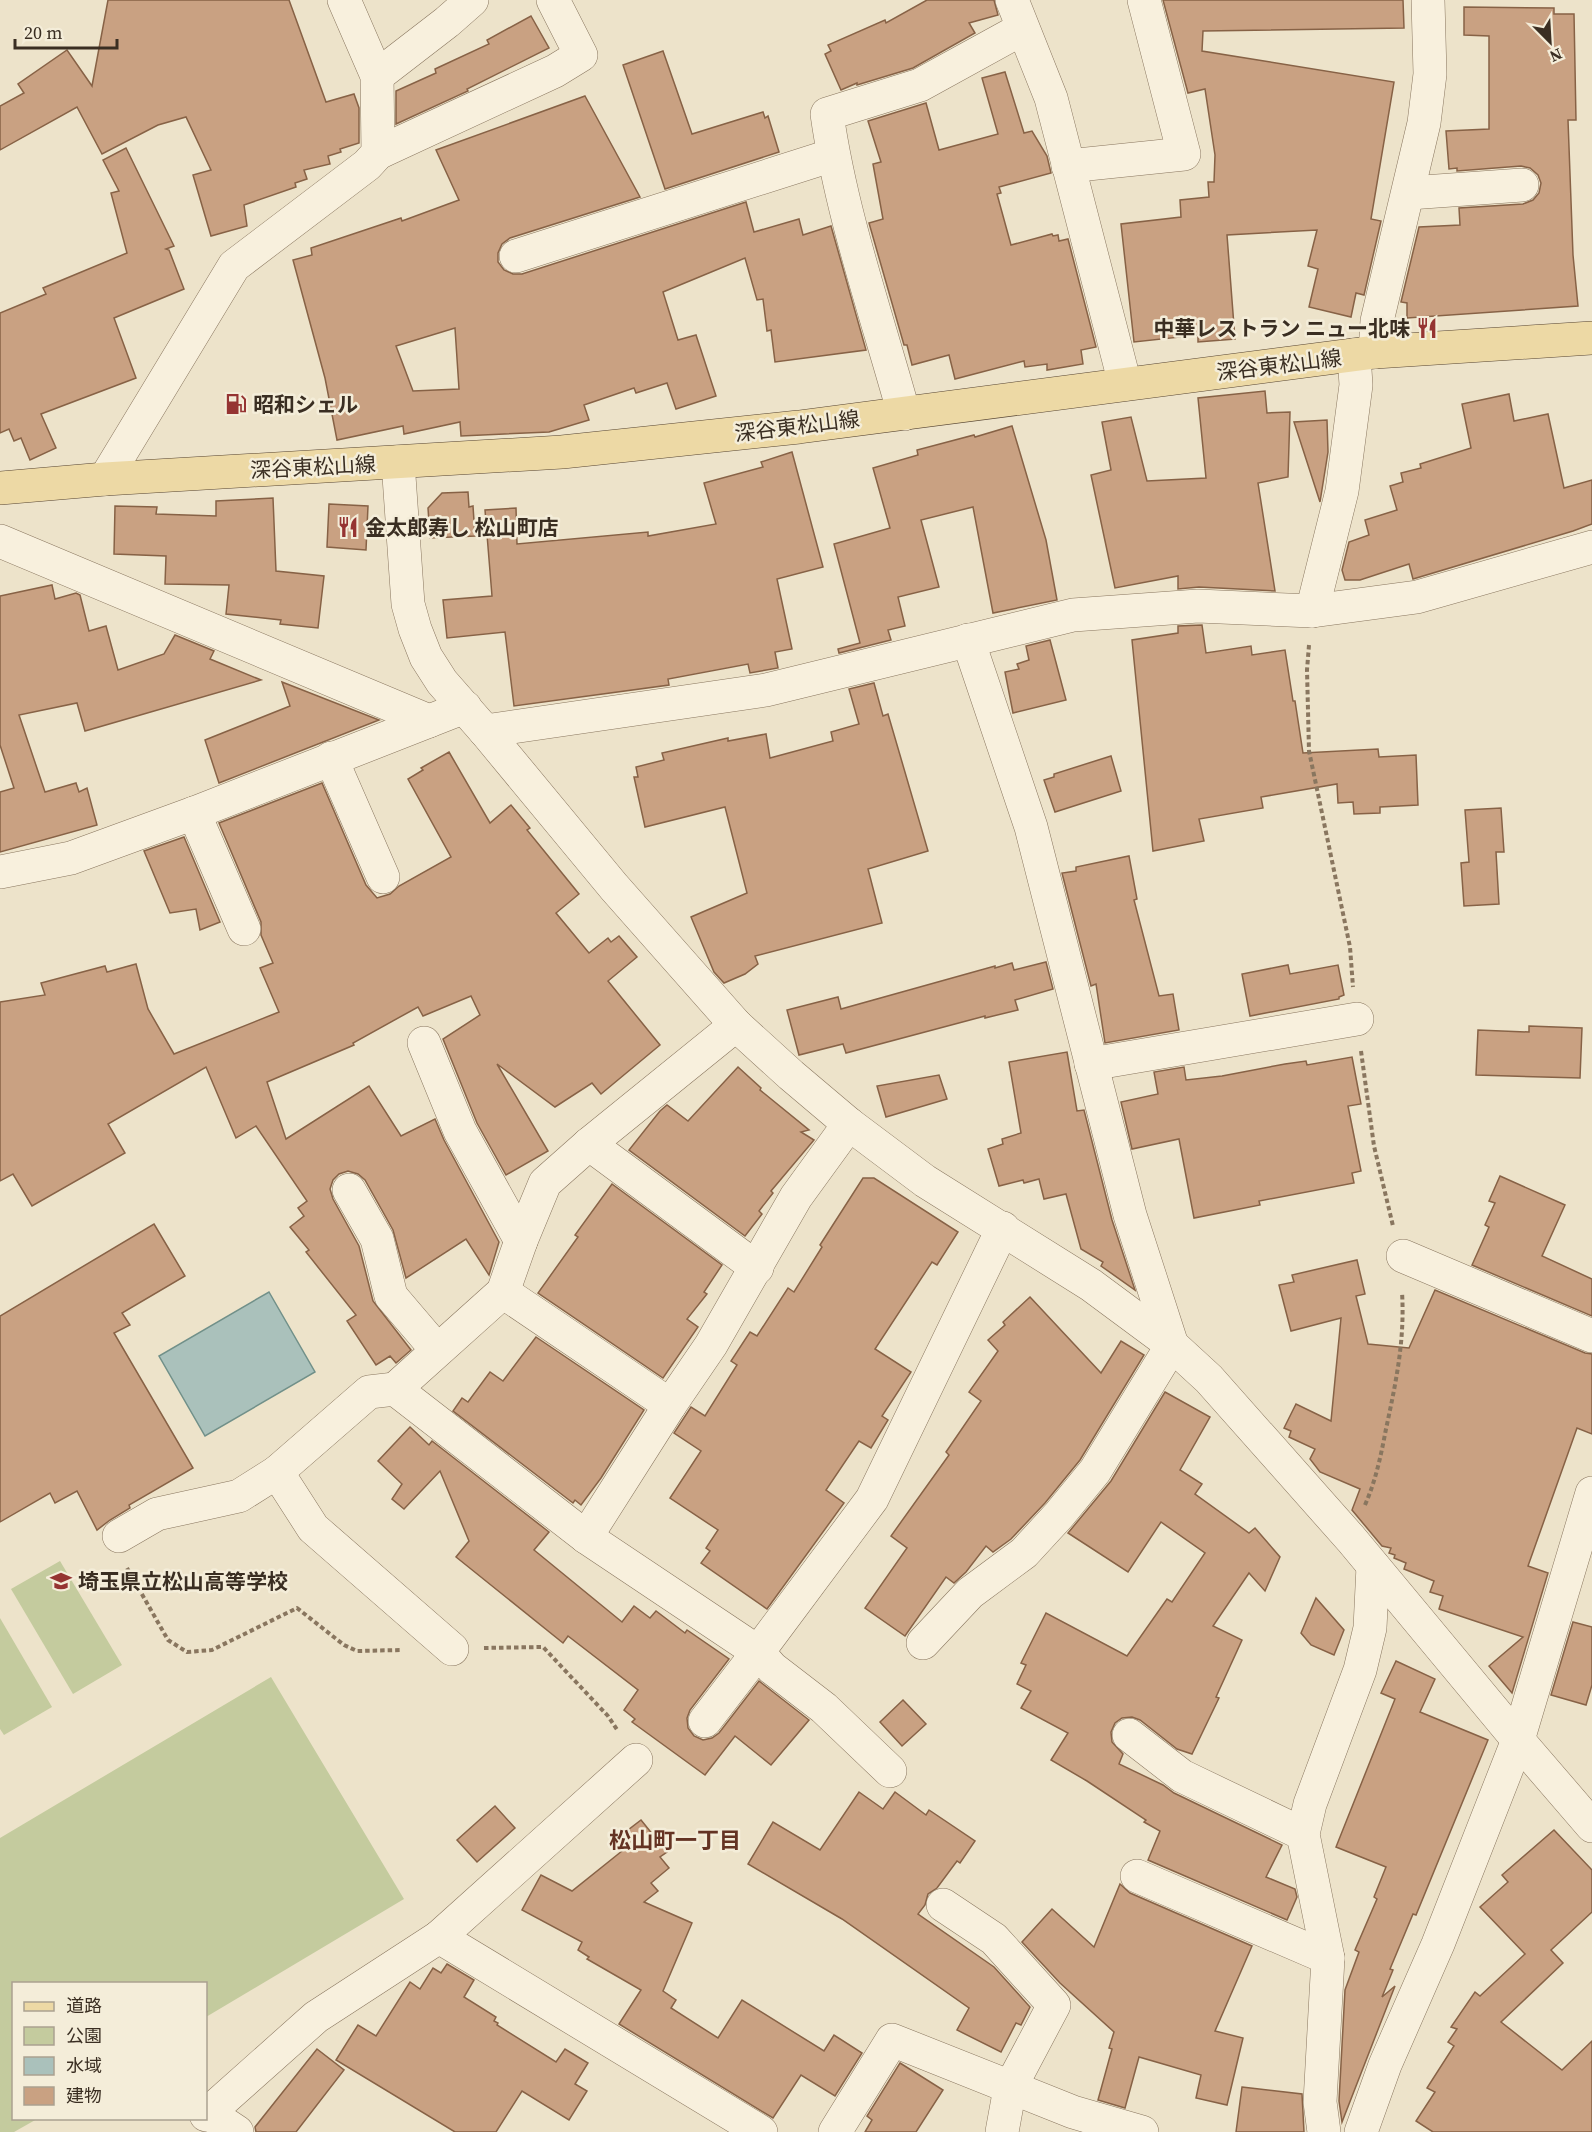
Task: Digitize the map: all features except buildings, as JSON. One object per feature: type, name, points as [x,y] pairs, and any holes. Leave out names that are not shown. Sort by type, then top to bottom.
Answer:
[{"type":"main road","name":"深谷東松山線","points":[[0,488],[105,479],[562,452],[904,414],[1364,354],[1592,338]]},
{"type":"street","points":[[344,0],[377,76],[378,153]]},
{"type":"street","points":[[377,76],[472,0]]},
{"type":"street","points":[[105,479],[234,266],[367,165],[378,153],[555,71],[581,55],[553,0]]},
{"type":"street","points":[[1068,166],[1184,154],[1144,0]]},
{"type":"street","points":[[1312,611],[1341,491],[1356,385],[1364,354],[1377,321],[1424,123],[1430,74],[1428,0]]},
{"type":"street","points":[[904,414],[833,155],[827,114],[920,85],[1017,14],[1051,98],[1125,384]]},
{"type":"street","points":[[516,256],[833,155]]},
{"type":"street","points":[[1409,193],[1522,185]]},
{"type":"street","points":[[398,462],[408,604],[426,657],[442,682],[614,887],[736,1024],[791,1076],[849,1124],[925,1181],[1091,1285],[1172,1345],[1209,1379],[1351,1539],[1592,1826]]},
{"type":"street","points":[[0,542],[429,721]]},
{"type":"street","points":[[0,872],[71,858],[194,813],[429,721],[475,719],[766,690],[1072,615],[1198,606],[1312,611],[1417,597],[1592,547]]},
{"type":"street","points":[[923,1643],[970,1593],[1024,1553],[1059,1515],[1095,1471],[1172,1345],[1130,1215],[1031,827],[968,640]]},
{"type":"street","points":[[331,758],[383,877]]},
{"type":"street","points":[[194,813],[244,929]]},
{"type":"street","points":[[1091,1064],[1357,1019]]},
{"type":"street","points":[[119,1536],[157,1514],[239,1496],[277,1472],[369,1392],[395,1389],[503,1292],[545,1183],[736,1024]]},
{"type":"street","points":[[424,1043],[460,1131],[521,1241]]},
{"type":"street","points":[[586,1537],[711,1345],[796,1197],[849,1124]]},
{"type":"street","points":[[590,1144],[757,1268]]},
{"type":"street","points":[[349,1190],[377,1239],[391,1296],[437,1350]]},
{"type":"street","points":[[705,1721],[872,1499],[1003,1228]]},
{"type":"street","points":[[1403,1256],[1592,1336]]},
{"type":"street","points":[[503,1292],[670,1405]]},
{"type":"street","points":[[395,1389],[586,1537],[758,1652],[772,1668],[824,1708],[890,1770]]},
{"type":"street","points":[[277,1472],[313,1528],[452,1649]]},
{"type":"street","points":[[1361,2132],[1385,2065],[1438,1944],[1518,1740],[1589,1513]]},
{"type":"street","points":[[1324,2132],[1320,2102],[1328,1958],[1303,1834],[1310,1804],[1360,1670],[1370,1628],[1373,1566]]},
{"type":"street","points":[[1129,1735],[1182,1776],[1303,1834]]},
{"type":"street","points":[[207,2115],[316,2017],[439,1937],[636,1760]]},
{"type":"street","points":[[1137,1876],[1328,1958]]},
{"type":"street","points":[[943,1905],[994,1939],[1054,2005],[1010,2088],[1002,2132]]},
{"type":"street","points":[[439,1937],[761,2132]]},
{"type":"street","points":[[835,2132],[892,2040],[1073,2112],[1142,2132]]},
{"type":"street","points":[[205,2120],[237,2132]]},
{"type":"path","points":[[1312,611],[1307,670],[1309,751],[1350,947],[1374,1146],[1393,1228],[1403,1256],[1408,1260],[1401,1282],[1403,1317],[1399,1370],[1374,1484],[1351,1539]]},
{"type":"path","points":[[119,1536],[119,1554],[168,1640],[187,1652],[212,1650]]},
{"type":"green space","points":[[60,1561],[122,1665],[73,1694],[11,1589]]},
{"type":"green space","points":[[0,1618],[52,1707],[4,1735],[0,1729]]},
{"type":"green space","points":[[271,1677],[404,1899],[207,2016],[207,1982],[12,1982],[12,2120],[35,2120],[14,2132],[0,2132],[0,1838]]},
{"type":"water","points":[[269,1292],[315,1372],[205,1436],[159,1356]]},
{"type":"place","name":"中華レストラン ニュー北味","points":[[1427,328]]},
{"type":"place","name":"昭和シェル","points":[[236,404]]},
{"type":"place","name":"金太郎寿し 松山町店","points":[[348,527]]},
{"type":"place","name":"埼玉県立松山高等学校","points":[[61,1581]]},
{"type":"district","name":"松山町一丁目","points":[[675,1840]]}]
